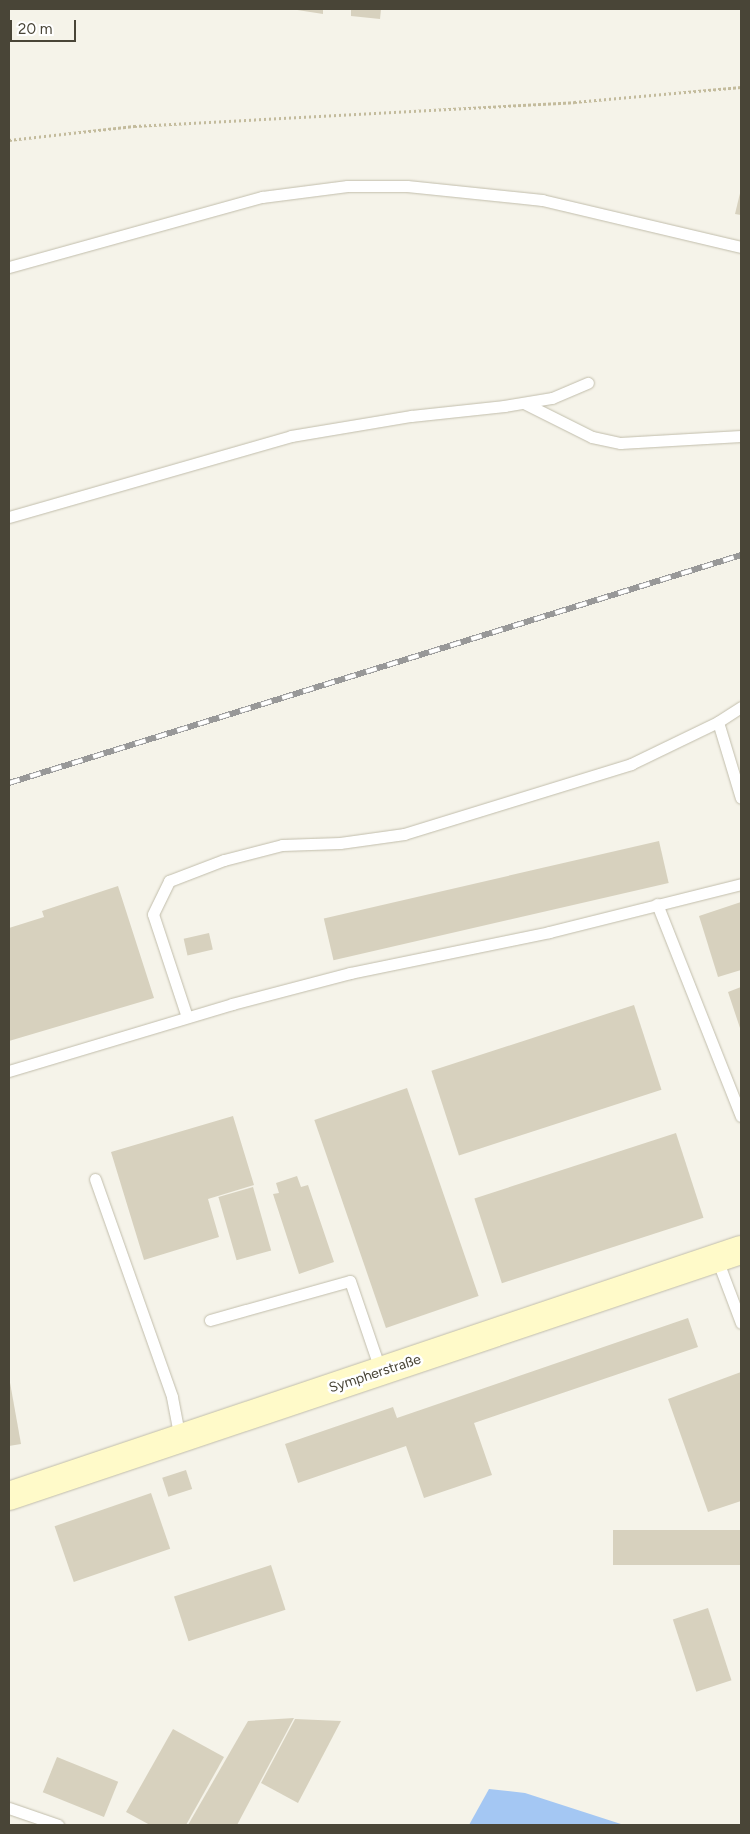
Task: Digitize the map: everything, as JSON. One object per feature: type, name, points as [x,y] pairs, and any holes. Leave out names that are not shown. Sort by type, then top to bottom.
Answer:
[{"type":"street","name":"Sympherstraße","points":[[9,1496],[729,1255]]},
{"type":"lane","points":[[9,268],[262,197],[347,186],[407,186],[542,200],[741,247]]},
{"type":"lane","points":[[9,517],[291,436],[411,416],[524,403],[552,398],[588,383]]},
{"type":"lane","points":[[524,403],[592,437],[620,444],[741,436]]},
{"type":"lane","points":[[187,1017],[153,914],[169,882],[224,860],[282,844],[340,843],[404,834],[631,764],[718,722],[741,707]]},
{"type":"lane","points":[[718,722],[741,798]]},
{"type":"lane","points":[[9,1071],[187,1017],[350,974],[549,932],[741,884]]},
{"type":"lane","points":[[657,904],[741,1116]]},
{"type":"lane","points":[[96,1179],[172,1397],[180,1439]]},
{"type":"lane","points":[[729,1255],[741,1323]]},
{"type":"lane","points":[[210,1320],[350,1281],[381,1372]]},
{"type":"lane","points":[[9,1808],[58,1825]]},
{"type":"path","points":[[9,140],[134,126],[574,102],[741,87]]},
{"type":"water","points":[[489,1789],[525,1793],[624,1825],[469,1825]]},
{"type":"building","points":[[291,9],[323,9],[323,14]]},
{"type":"building","points":[[351,9],[381,9],[380,19],[351,16]]},
{"type":"building","points":[[741,189],[741,215],[735,214]]},
{"type":"building","points":[[659,841],[669,883],[333,960],[324,918]]},
{"type":"building","points":[[118,886],[154,998],[9,1041],[9,928],[44,917],[42,911]]},
{"type":"building","points":[[741,902],[741,970],[718,977],[699,916]]},
{"type":"building","points":[[209,933],[213,950],[187,955],[184,939]]},
{"type":"building","points":[[741,987],[741,1031],[728,992]]},
{"type":"building","points":[[634,1005],[662,1090],[459,1155],[431,1071]]},
{"type":"building","points":[[407,1088],[479,1296],[386,1328],[314,1120]]},
{"type":"building","points":[[233,1116],[254,1185],[208,1199],[219,1237],[144,1260],[111,1152]]},
{"type":"building","points":[[676,1133],[704,1218],[502,1283],[474,1199]]},
{"type":"building","points":[[297,1176],[301,1187],[308,1185],[334,1262],[299,1274],[273,1194],[279,1193],[276,1183]]},
{"type":"building","points":[[253,1187],[271,1250],[237,1260],[218,1197]]},
{"type":"building","points":[[688,1318],[698,1347],[474,1423],[492,1475],[424,1498],[406,1446],[298,1483],[285,1444],[393,1407],[397,1418]]},
{"type":"building","points":[[741,1372],[741,1501],[708,1512],[668,1399]]},
{"type":"building","points":[[9,1377],[21,1444],[9,1446]]},
{"type":"building","points":[[186,1470],[192,1489],[168,1497],[162,1478]]},
{"type":"building","points":[[151,1493],[170,1549],[74,1582],[55,1526]]},
{"type":"building","points":[[613,1530],[741,1530],[741,1565],[613,1565]]},
{"type":"building","points":[[271,1565],[286,1610],[189,1641],[174,1597]]},
{"type":"building","points":[[708,1608],[731,1680],[696,1692],[673,1619]]},
{"type":"building","points":[[294,1718],[237,1825],[188,1825],[248,1721]]},
{"type":"building","points":[[295,1719],[341,1721],[298,1803],[261,1783]]},
{"type":"building","points":[[173,1729],[224,1757],[186,1825],[150,1825],[126,1812]]},
{"type":"building","points":[[57,1757],[118,1782],[104,1817],[43,1792]]},
{"type":"railway","points":[[9,783],[741,555]]}]
